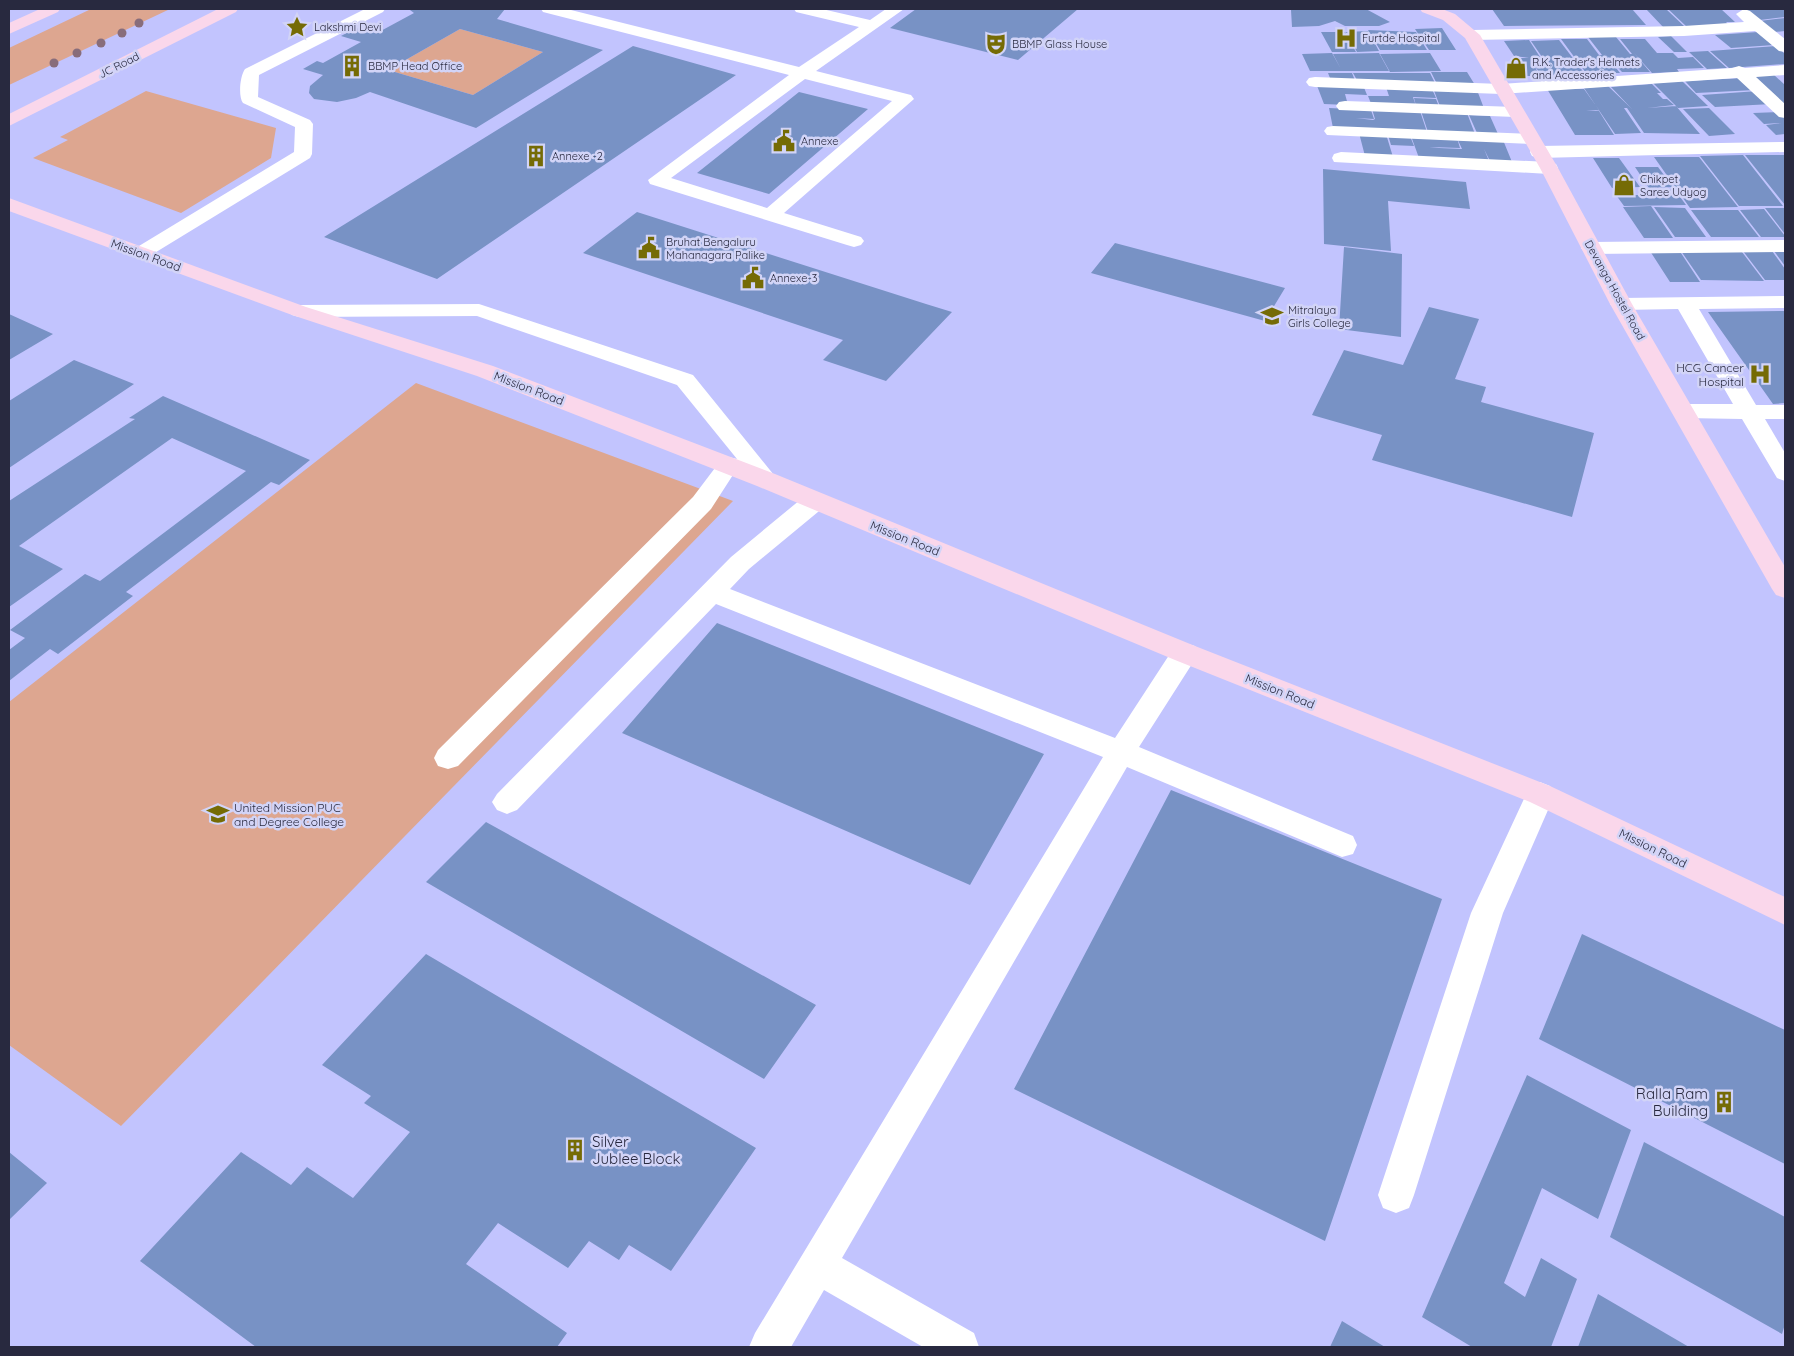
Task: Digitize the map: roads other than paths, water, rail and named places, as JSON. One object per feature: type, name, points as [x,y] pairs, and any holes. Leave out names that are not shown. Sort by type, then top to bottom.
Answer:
[{"type":"main road","points":[[9,29],[52,9]]},
{"type":"main road","name":"JC Road","points":[[9,121],[230,9]]},
{"type":"main road","name":"Devanga Hostel Road","points":[[1428,9],[1449,17],[1472,35],[1621,304],[1785,589]]},
{"type":"main road","name":"Mission Road","points":[[9,204],[299,311],[485,371],[729,465],[1184,653],[1540,794],[1785,912]]},
{"type":"street","points":[[141,253],[303,154],[304,124],[249,99],[251,73],[377,9]]},
{"type":"street","points":[[302,47],[330,44],[385,16],[385,9]]},
{"type":"street","points":[[802,9],[872,25]]},
{"type":"street","points":[[854,241],[657,180],[802,73],[896,9]]},
{"type":"street","points":[[1737,9],[1785,47]]},
{"type":"street","points":[[560,10],[905,99],[770,215]]},
{"type":"street","points":[[1472,35],[1684,32],[1757,26]]},
{"type":"street","points":[[1739,72],[1785,113]]},
{"type":"street","points":[[1315,82],[1501,89],[1739,72],[1782,73]]},
{"type":"street","points":[[1345,106],[1514,112]]},
{"type":"street","points":[[1333,131],[1539,153]]},
{"type":"street","points":[[1341,158],[1785,148]]},
{"type":"street","points":[[1591,248],[1785,246]]},
{"type":"street","points":[[1621,304],[1785,302]]},
{"type":"street","points":[[1685,303],[1785,473]]},
{"type":"street","points":[[299,311],[479,310],[685,380],[766,480]]},
{"type":"street","points":[[1684,412],[1785,412]]},
{"type":"street","points":[[448,758],[702,503],[729,465]]},
{"type":"street","points":[[507,802],[740,563],[815,501]]},
{"type":"street","points":[[712,592],[1121,752],[1342,845]]},
{"type":"street","points":[[769,1347],[1121,752],[1184,653]]},
{"type":"street","points":[[1396,1195],[1487,913],[1540,794]]},
{"type":"street","points":[[817,1266],[960,1347]]},
{"type":"place","name":"Lakshmi Devi","points":[[297,27]]},
{"type":"place","name":"Furtde Hospital","points":[[1346,38]]},
{"type":"place","name":"BBMP Glass House","points":[[996,44]]},
{"type":"place","name":"BBMP Head Office","points":[[352,66]]},
{"type":"place","name":"R.K. Trader's Helmets and Accessories","points":[[1516,68]]},
{"type":"place","name":"Annexe","points":[[784,141]]},
{"type":"place","name":"Annexe -2","points":[[536,156]]},
{"type":"place","name":"Chikpet Saree Udyog","points":[[1624,185]]},
{"type":"place","name":"Bruhat Bengaluru Mahanagara Palike","points":[[649,248]]},
{"type":"place","name":"Annexe-3","points":[[753,278]]},
{"type":"place","name":"Mitralaya Girls College","points":[[1272,316]]},
{"type":"place","name":"HCG Cancer Hospital","points":[[1760,374]]},
{"type":"place","name":"United Mission PUC and Degree College","points":[[218,814]]},
{"type":"place","name":"Ralla Ram Building","points":[[1724,1102]]},
{"type":"place","name":"Silver Jublee Block","points":[[575,1150]]}]
